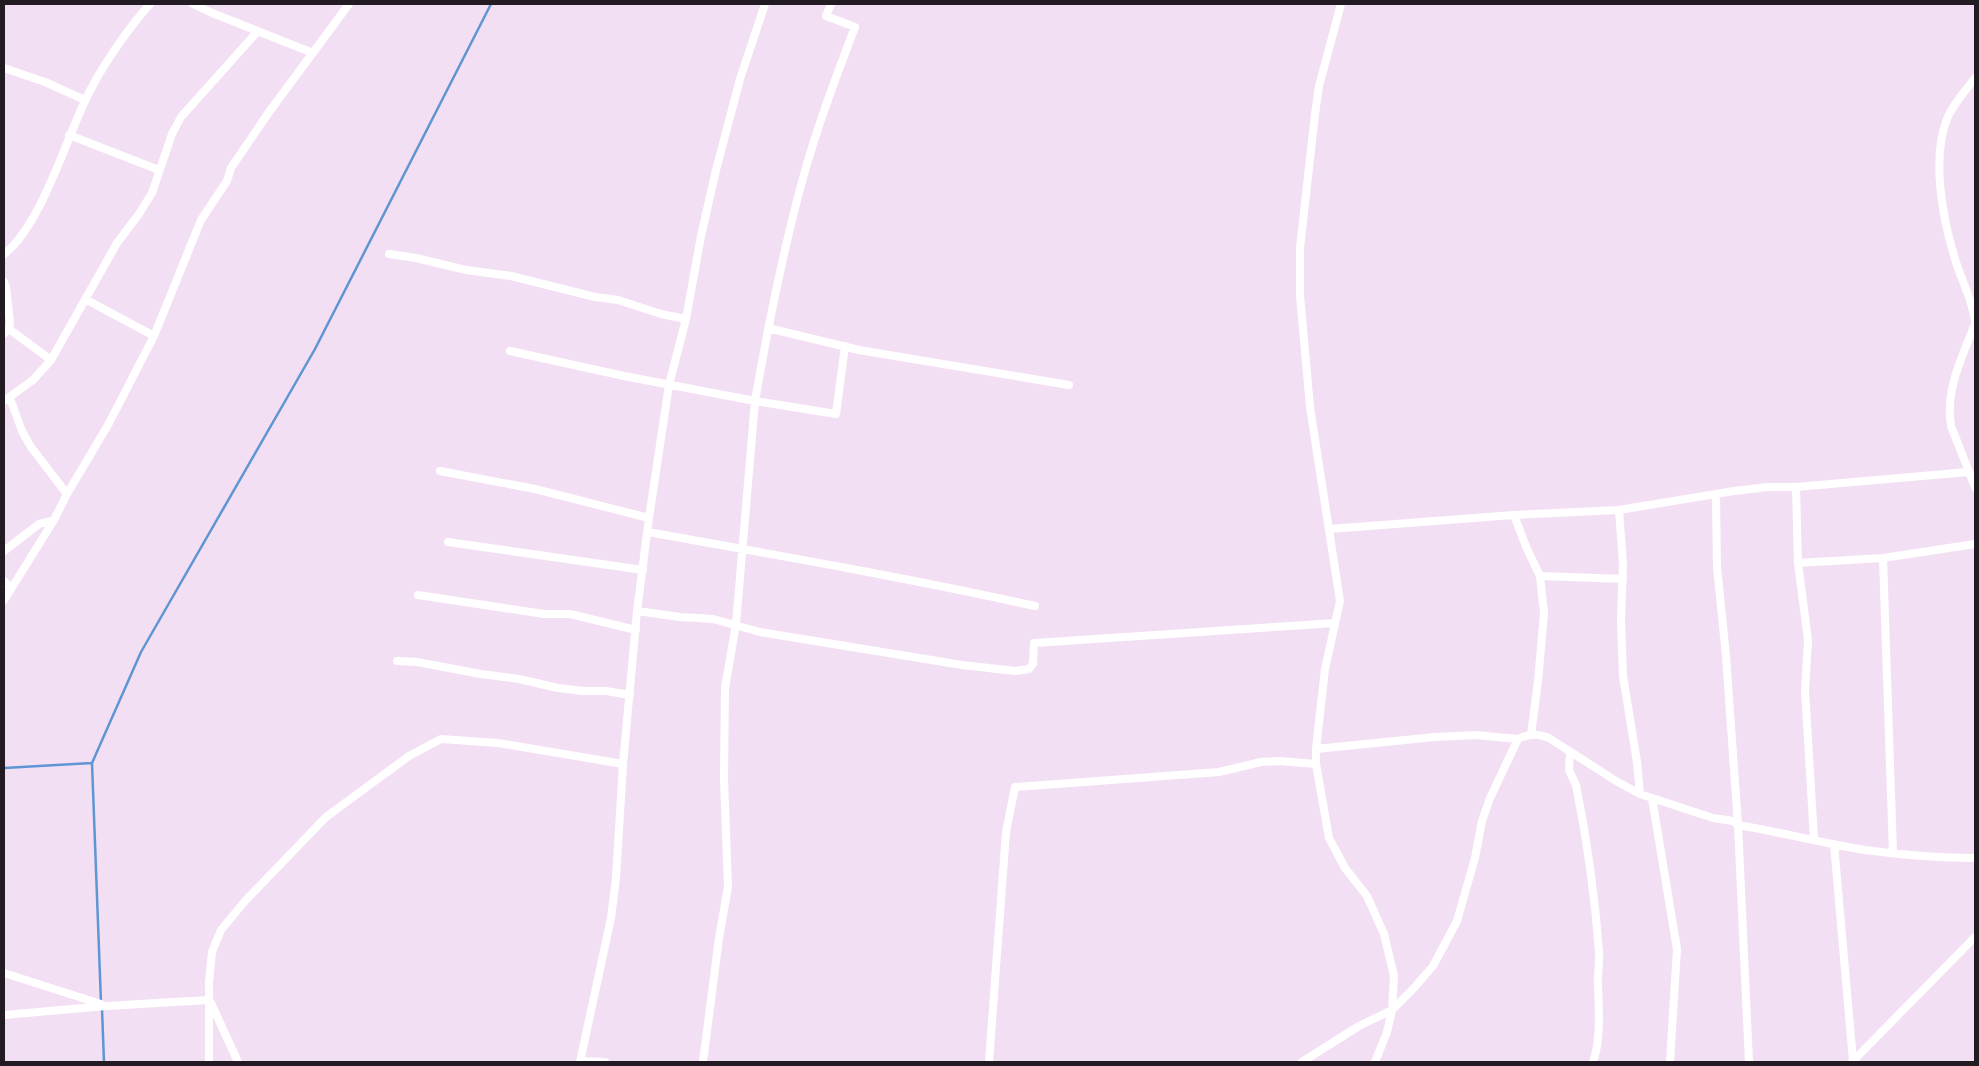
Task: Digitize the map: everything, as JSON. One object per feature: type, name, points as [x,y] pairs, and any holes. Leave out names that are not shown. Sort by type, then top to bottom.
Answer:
[{"type":"street","points":[[4,254],[22,236],[45,195],[85,100],[129,28],[150,4]]},
{"type":"street","points":[[193,4],[313,53]]},
{"type":"street","points":[[4,600],[54,520],[67,494],[108,425],[154,336],[201,220],[227,181],[231,168],[269,112],[349,4]]},
{"type":"street","points":[[605,1062],[580,1061],[611,918],[616,878],[623,764],[637,611],[649,518],[669,385],[686,319],[701,236],[740,79],[764,4]]},
{"type":"street","points":[[703,1062],[719,938],[728,887],[724,779],[724,704],[728,658],[736,624],[756,401],[768,328],[803,178],[828,99],[855,27],[826,16],[831,4]]},
{"type":"street","points":[[1341,4],[1319,86],[1308,165],[1300,248],[1300,295],[1310,407],[1340,601],[1326,669],[1316,749],[1316,764],[1329,838],[1345,868],[1367,896],[1384,934],[1394,976],[1392,1010],[1387,1032],[1375,1062]]},
{"type":"street","points":[[67,494],[31,448],[7,400],[33,380],[51,360],[117,243],[152,193],[172,134],[181,117],[258,31]]},
{"type":"street","points":[[4,68],[45,82],[85,100]]},
{"type":"street","points":[[1975,78],[1947,117],[1940,150],[1940,180],[1948,231],[1955,259],[1974,311],[1975,323],[1954,376],[1949,400],[1951,426],[1975,487]]},
{"type":"street","points":[[69,135],[159,170]]},
{"type":"street","points":[[389,254],[416,258],[466,270],[510,276],[595,297],[618,300],[661,314],[686,319]]},
{"type":"street","points":[[4,282],[6,287],[6,332],[51,360]]},
{"type":"street","points":[[85,299],[154,336]]},
{"type":"street","points":[[768,328],[845,346],[1002,375],[1069,385]]},
{"type":"street","points":[[510,351],[669,385],[836,414],[845,346]]},
{"type":"street","points":[[440,471],[535,488],[649,518]]},
{"type":"street","points":[[1329,529],[1514,515],[1619,510],[1768,487],[1796,487],[1968,472]]},
{"type":"street","points":[[1796,487],[1798,563],[1808,640],[1805,690],[1814,839]]},
{"type":"street","points":[[1716,494],[1717,567],[1726,656],[1738,825],[1749,1062]]},
{"type":"street","points":[[1619,510],[1623,564],[1621,621],[1623,676],[1637,762],[1640,794]]},
{"type":"street","points":[[1514,515],[1540,576],[1544,613],[1531,735]]},
{"type":"street","points":[[4,551],[39,524],[54,520]]},
{"type":"street","points":[[648,532],[743,548],[1035,606]]},
{"type":"street","points":[[448,542],[643,570]]},
{"type":"street","points":[[1798,563],[1882,558],[1975,544]]},
{"type":"street","points":[[1882,558],[1893,853]]},
{"type":"street","points":[[1540,576],[1622,579]]},
{"type":"street","points":[[4,581],[11,589]]},
{"type":"street","points":[[418,595],[544,614],[570,614],[636,630]]},
{"type":"street","points":[[637,611],[713,619],[760,632],[954,664],[1015,671],[1029,670],[1033,664],[1034,643],[1335,623]]},
{"type":"street","points":[[397,661],[417,662],[519,679],[558,688],[606,691],[630,695]]},
{"type":"street","points":[[1316,749],[1435,737],[1476,735],[1518,739],[1541,734],[1570,754],[1640,794],[1713,818],[1733,822],[1738,825],[1834,844],[1937,858],[1975,858]]},
{"type":"street","points":[[208,1062],[209,982],[212,952],[221,930],[245,901],[326,817],[426,745],[441,739],[498,743],[623,764]]},
{"type":"street","points":[[1302,1062],[1359,1026],[1392,1010],[1433,966],[1457,921],[1475,858],[1482,821],[1500,774],[1518,739]]},
{"type":"street","points":[[1570,754],[1569,770],[1576,785],[1592,879],[1599,955],[1598,985],[1600,1007],[1597,1026],[1598,1049],[1593,1062]]},
{"type":"street","points":[[988,1062],[1006,832],[1016,787],[1219,772],[1260,762],[1279,761],[1316,764]]},
{"type":"street","points":[[1652,798],[1677,949],[1670,1062]]},
{"type":"street","points":[[1834,844],[1853,1062]]},
{"type":"street","points":[[1853,1062],[1975,937]]},
{"type":"street","points":[[4,973],[106,1006]]},
{"type":"street","points":[[4,1015],[106,1006],[209,1000]]},
{"type":"street","points":[[209,1000],[238,1062]]},
{"type":"waterway","points":[[101,1003],[92,763],[141,652],[315,349],[491,4]]},
{"type":"waterway","points":[[4,768],[92,763]]},
{"type":"waterway","points":[[102,1009],[104,1062]]}]
